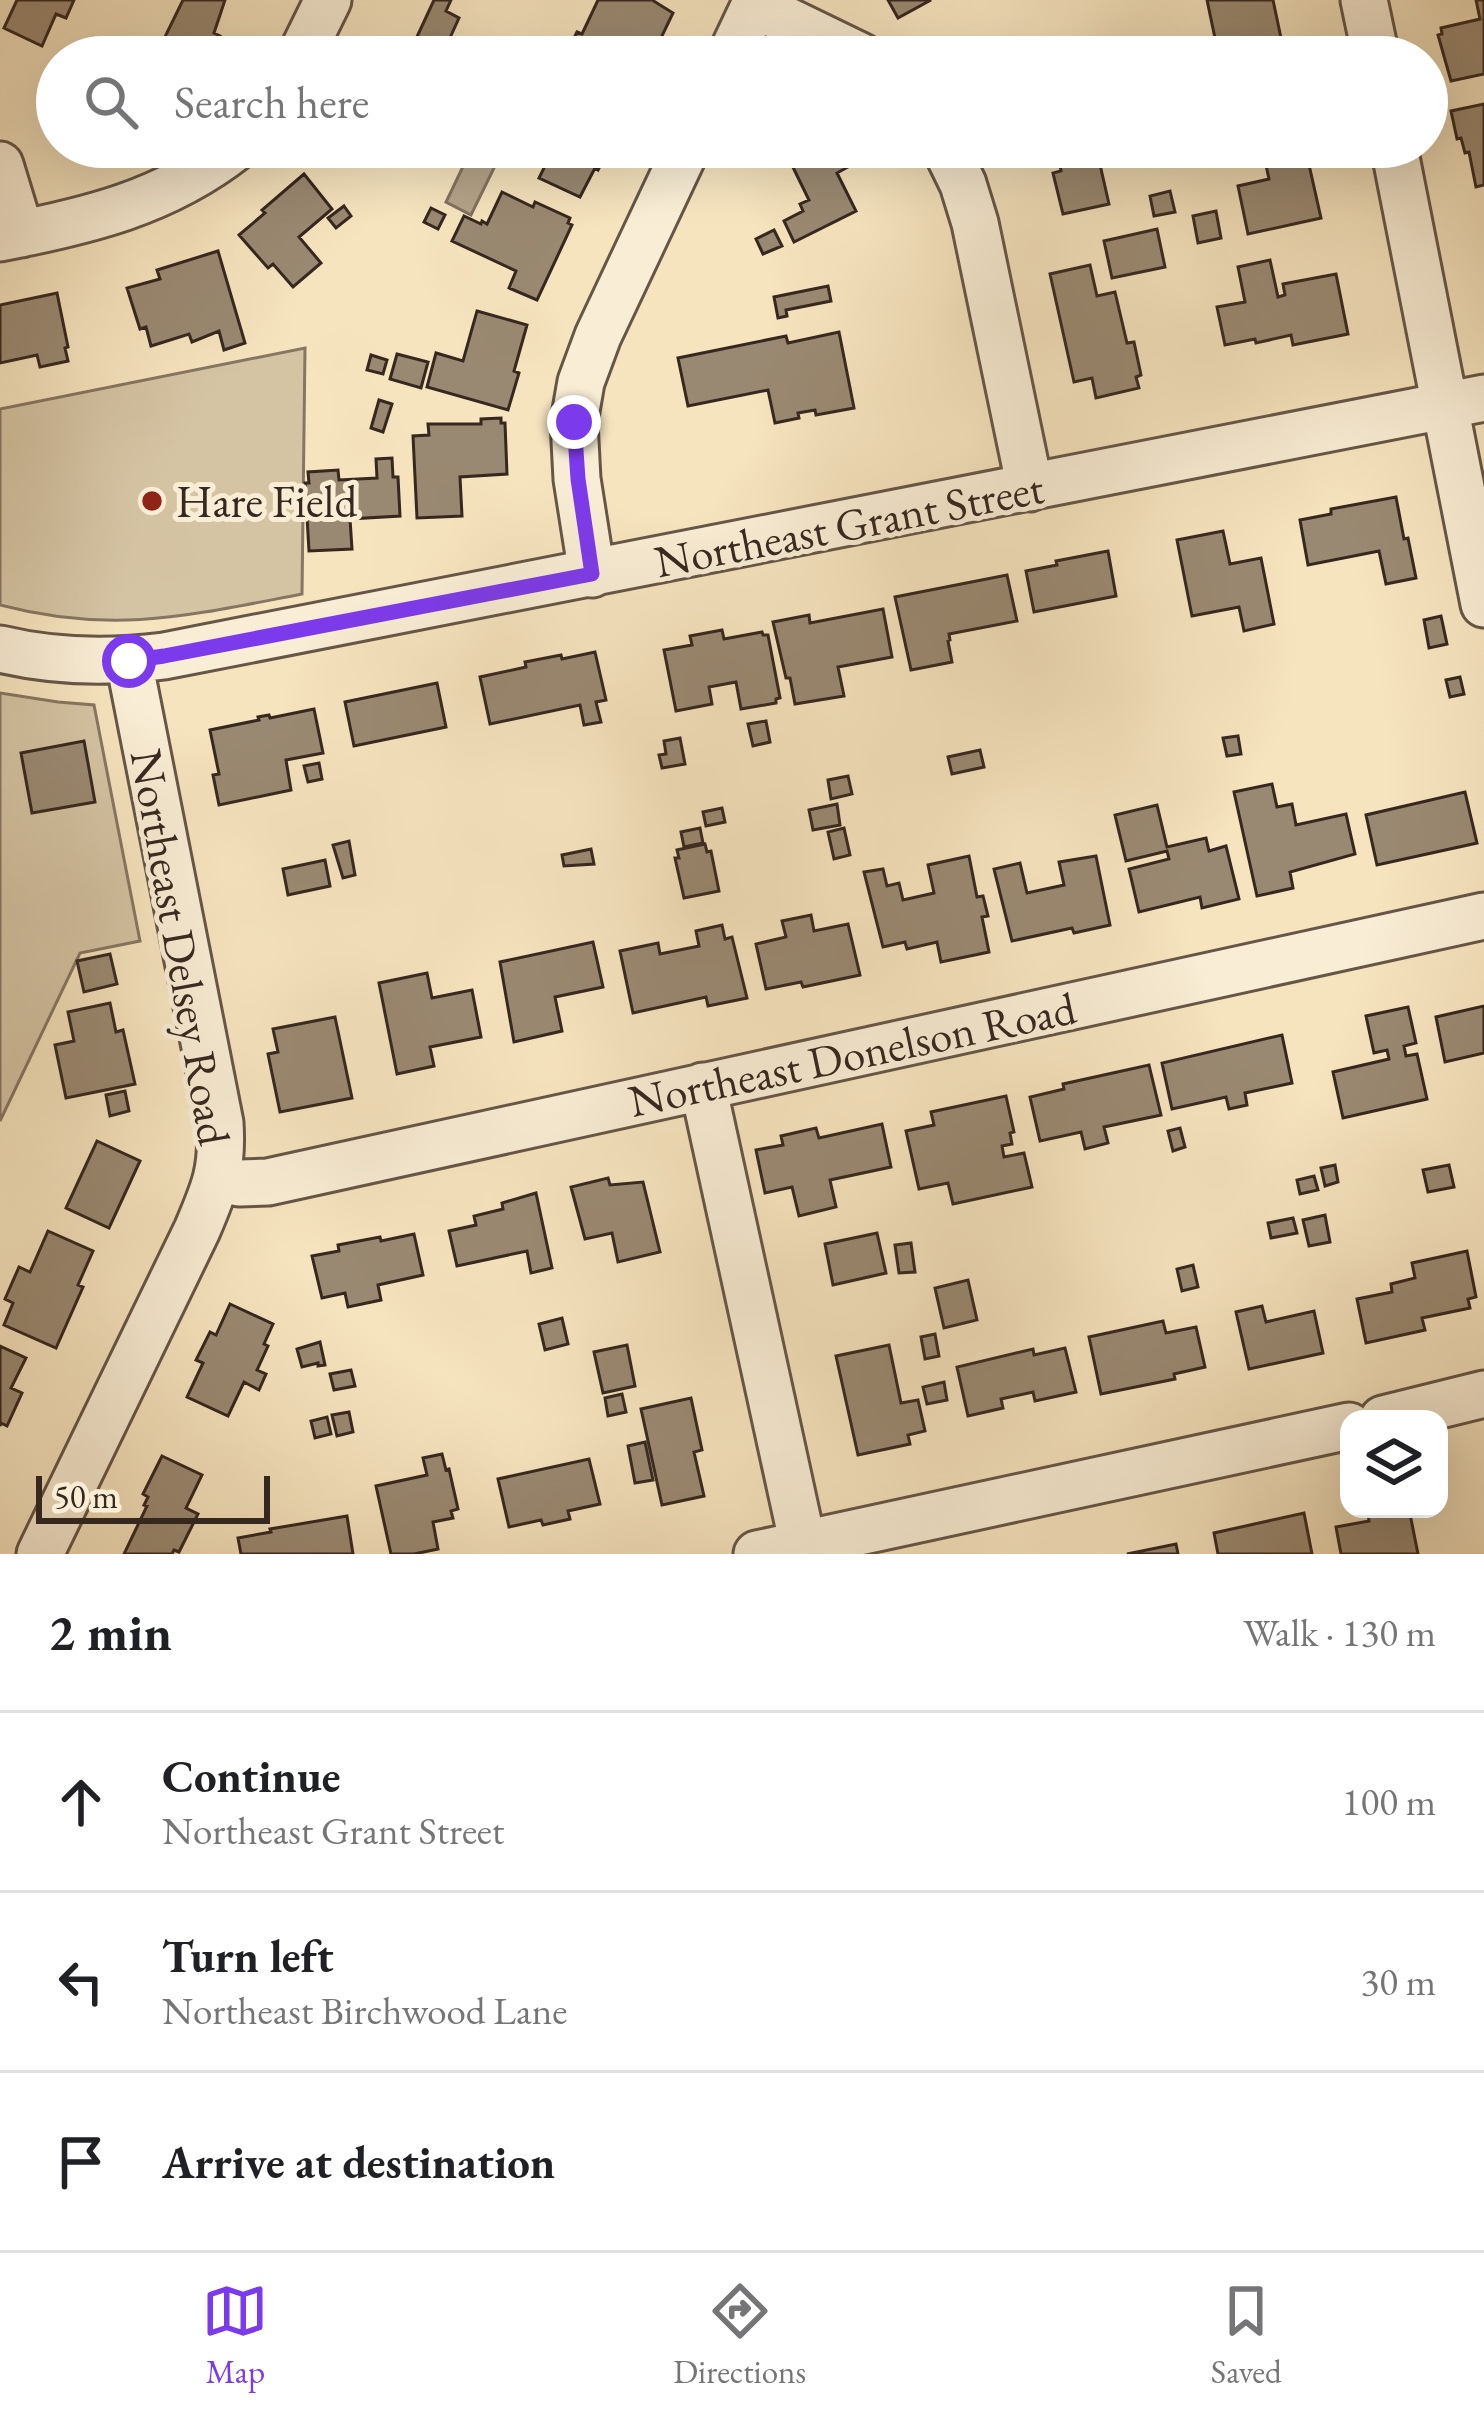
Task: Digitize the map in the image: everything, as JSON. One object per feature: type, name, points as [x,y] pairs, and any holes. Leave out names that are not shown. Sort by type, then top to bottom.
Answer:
[{"type":"street","points":[[310,36],[328,0]]},
{"type":"street","points":[[1364,0],[1372,36]]},
{"type":"street","points":[[740,36],[756,2],[822,36]]},
{"type":"street","points":[[0,165],[10,236],[119,210],[184,184],[206,168]]},
{"type":"street","points":[[592,574],[576,460],[574,422],[581,382],[677,168]]},
{"type":"street","points":[[955,168],[975,223],[1030,488]]},
{"type":"street","points":[[1400,168],[1465,402],[1484,604]]},
{"type":"street","name":"Northeast Grant Street","points":[[0,649],[33,657],[106,662],[164,656],[1465,402]]},
{"type":"street","name":"Northeast Delsey Road","points":[[40,1554],[197,1230],[219,1178],[222,1152],[129,661]]},
{"type":"street","name":"Northeast Donelson Road","points":[[219,1178],[268,1182],[1484,916]]},
{"type":"street","points":[[703,1086],[804,1549]]},
{"type":"street","points":[[1419,1410],[1484,1394]]},
{"type":"street","points":[[757,1554],[804,1549],[1340,1428]]},
{"type":"shaded area","points":[[462,168],[494,168],[471,215],[446,202]]},
{"type":"shaded area","name":"Hare Field","points":[[305,348],[302,594],[152,619],[79,619],[0,605],[0,409]]},
{"type":"shaded area","points":[[0,693],[94,705],[140,941],[80,953],[0,1121]]},
{"type":"building","points":[[17,0],[74,0],[66,18],[56,14],[46,36],[36,36],[36,43],[4,28]]},
{"type":"building","points":[[183,0],[225,0],[214,33],[220,36],[165,36]]},
{"type":"building","points":[[434,0],[451,0],[446,11],[459,18],[451,36],[417,36]]},
{"type":"building","points":[[598,0],[652,0],[673,13],[662,36],[575,36],[582,34]]},
{"type":"building","points":[[888,0],[931,0],[898,18]]},
{"type":"building","points":[[1207,0],[1273,0],[1281,36],[1215,36]]},
{"type":"building","points":[[1476,0],[1484,0],[1484,74],[1451,81],[1448,36],[1438,36],[1441,28],[1480,19]]},
{"type":"building","points":[[1484,104],[1484,185],[1476,187],[1469,152],[1465,153],[1461,138],[1457,139],[1451,111]]},
{"type":"building","points":[[544,168],[595,168],[580,197],[539,178]]},
{"type":"building","points":[[793,168],[846,168],[837,173],[856,211],[794,242],[784,221],[803,211],[800,204],[809,200]]},
{"type":"building","points":[[1101,168],[1109,204],[1063,214],[1053,173]]},
{"type":"building","points":[[1267,168],[1310,168],[1321,218],[1248,234],[1238,186],[1269,179]]},
{"type":"building","points":[[304,174],[332,209],[299,237],[321,263],[293,287],[273,264],[268,268],[239,235]]},
{"type":"building","points":[[1170,191],[1175,212],[1154,216],[1150,196]]},
{"type":"building","points":[[502,192],[570,218],[572,225],[537,300],[509,288],[516,271],[452,241],[464,216],[487,224]]},
{"type":"building","points":[[344,206],[351,216],[336,228],[328,218]]},
{"type":"building","points":[[431,208],[445,215],[438,229],[424,222]]},
{"type":"building","points":[[1216,211],[1221,238],[1198,243],[1193,216]]},
{"type":"building","points":[[1157,229],[1165,267],[1112,278],[1104,241]]},
{"type":"building","points":[[774,230],[782,246],[763,254],[756,239]]},
{"type":"building","points":[[218,251],[245,343],[224,350],[219,331],[192,342],[189,334],[151,346],[146,327],[140,329],[127,288],[160,279],[157,270]]},
{"type":"building","points":[[1270,260],[1278,297],[1285,295],[1283,284],[1336,274],[1348,334],[1293,345],[1291,335],[1225,345],[1217,307],[1245,302],[1238,267]]},
{"type":"building","points":[[1090,265],[1097,296],[1115,292],[1127,343],[1134,342],[1141,375],[1136,377],[1139,388],[1096,398],[1092,378],[1074,382],[1050,274]]},
{"type":"building","points":[[828,286],[831,301],[786,310],[787,316],[778,318],[774,297]]},
{"type":"building","points":[[57,293],[68,361],[40,367],[37,355],[0,363],[0,305]]},
{"type":"building","points":[[477,311],[527,325],[508,410],[427,387],[436,353],[463,361]]},
{"type":"building","points":[[839,332],[854,408],[798,413],[799,418],[775,423],[768,390],[688,406],[678,358],[786,336],[788,343]]},
{"type":"building","points":[[397,354],[428,362],[421,388],[390,379]]},
{"type":"building","points":[[371,355],[387,360],[383,374],[367,370]]},
{"type":"building","points":[[379,400],[392,404],[383,432],[371,428]]},
{"type":"building","points":[[501,418],[507,474],[460,477],[462,516],[417,518],[413,436],[429,435],[428,424],[481,424],[481,419]]},
{"type":"building","points":[[392,458],[400,516],[350,519],[352,549],[309,551],[308,472],[338,470],[339,480],[377,478],[376,459]]},
{"type":"building","points":[[1396,497],[1416,578],[1386,584],[1379,551],[1308,565],[1300,520]]},
{"type":"building","points":[[1223,531],[1230,564],[1261,558],[1274,624],[1244,631],[1239,607],[1192,616],[1177,540]]},
{"type":"building","points":[[1108,551],[1116,596],[1034,612],[1026,571]]},
{"type":"building","points":[[1007,575],[1017,621],[949,634],[952,662],[911,670],[895,597]]},
{"type":"building","points":[[883,609],[892,657],[838,667],[844,696],[795,704],[773,622],[809,615],[810,623]]},
{"type":"building","points":[[1441,616],[1447,644],[1429,648],[1424,620]]},
{"type":"building","points":[[722,630],[724,639],[768,635],[780,698],[776,703],[741,709],[736,682],[709,687],[712,704],[676,711],[664,650],[692,645],[690,636]]},
{"type":"building","points":[[595,652],[606,700],[596,702],[601,722],[584,725],[580,705],[490,724],[480,677],[526,667],[525,662]]},
{"type":"building","points":[[1460,677],[1464,694],[1450,697],[1446,680]]},
{"type":"building","points":[[437,683],[446,727],[354,746],[345,702]]},
{"type":"building","points":[[314,709],[323,753],[286,760],[291,790],[219,805],[213,775],[219,774],[210,730]]},
{"type":"building","points":[[766,721],[770,742],[753,746],[748,724]]},
{"type":"building","points":[[1238,736],[1241,754],[1227,756],[1223,738]]},
{"type":"building","points":[[680,738],[685,764],[662,768],[659,755],[666,754],[664,741]]},
{"type":"building","points":[[84,741],[95,802],[32,813],[21,753]]},
{"type":"building","points":[[980,750],[984,767],[952,774],[948,757]]},
{"type":"building","points":[[319,763],[322,779],[308,782],[304,766]]},
{"type":"building","points":[[848,776],[852,794],[831,799],[828,780]]},
{"type":"building","points":[[1272,784],[1277,807],[1292,804],[1296,825],[1346,814],[1355,854],[1290,872],[1293,888],[1257,896],[1234,792]]},
{"type":"building","points":[[1465,792],[1477,843],[1377,865],[1366,815]]},
{"type":"building","points":[[837,804],[840,825],[813,830],[809,810]]},
{"type":"building","points":[[1157,805],[1167,847],[1206,838],[1209,851],[1226,846],[1239,899],[1202,908],[1200,897],[1139,912],[1129,869],[1169,859],[1167,851],[1126,861],[1115,815]]},
{"type":"building","points":[[722,808],[725,822],[706,826],[703,812]]},
{"type":"building","points":[[700,828],[703,843],[684,847],[681,832]]},
{"type":"building","points":[[844,828],[850,855],[834,859],[828,832]]},
{"type":"building","points":[[349,841],[355,875],[343,878],[333,845]]},
{"type":"building","points":[[705,844],[707,852],[711,851],[719,891],[684,898],[677,850]]},
{"type":"building","points":[[591,849],[594,864],[564,866],[562,855]]},
{"type":"building","points":[[969,856],[977,897],[983,896],[988,916],[982,917],[989,952],[941,962],[937,942],[907,949],[905,942],[883,947],[864,872],[883,869],[887,886],[899,883],[903,900],[934,893],[928,865]]},
{"type":"building","points":[[1096,856],[1110,925],[1012,941],[994,869],[1020,863],[1027,893],[1064,885],[1059,862]]},
{"type":"building","points":[[325,860],[330,886],[288,895],[283,869]]},
{"type":"building","points":[[811,915],[814,931],[848,924],[860,975],[766,989],[756,944],[786,937],[782,921]]},
{"type":"building","points":[[722,925],[725,939],[732,937],[747,998],[708,1006],[706,997],[633,1013],[620,951],[658,943],[660,954],[699,946],[696,931]]},
{"type":"building","points":[[593,942],[603,987],[555,997],[562,1031],[514,1042],[500,962]]},
{"type":"building","points":[[110,954],[117,984],[84,992],[77,961]]},
{"type":"building","points":[[427,973],[432,998],[472,990],[481,1037],[430,1047],[434,1066],[397,1074],[379,983]]},
{"type":"building","points":[[110,1003],[116,1032],[123,1030],[135,1084],[66,1098],[55,1045],[74,1041],[68,1012]]},
{"type":"building","points":[[1484,1006],[1484,1053],[1445,1062],[1436,1017]]},
{"type":"building","points":[[1408,1007],[1416,1043],[1404,1046],[1406,1056],[1417,1054],[1427,1099],[1343,1118],[1333,1072],[1389,1059],[1387,1050],[1374,1053],[1366,1016]]},
{"type":"building","points":[[335,1017],[352,1098],[280,1112],[268,1054],[278,1052],[273,1029]]},
{"type":"building","points":[[1282,1035],[1292,1083],[1245,1093],[1247,1105],[1229,1109],[1226,1097],[1172,1109],[1162,1063]]},
{"type":"building","points":[[1149,1065],[1161,1115],[1104,1127],[1108,1143],[1085,1149],[1081,1132],[1040,1141],[1030,1097],[1064,1089],[1063,1084]]},
{"type":"building","points":[[125,1091],[129,1111],[110,1116],[106,1095]]},
{"type":"building","points":[[1006,1096],[1014,1132],[1010,1133],[1012,1144],[1002,1146],[1004,1157],[1024,1153],[1032,1187],[953,1204],[948,1183],[919,1189],[906,1131],[934,1125],[931,1112]]},
{"type":"building","points":[[882,1124],[891,1167],[830,1180],[836,1207],[799,1216],[792,1187],[765,1193],[756,1150],[783,1145],[781,1136],[816,1128],[819,1138]]},
{"type":"building","points":[[1180,1128],[1185,1147],[1173,1151],[1168,1131]]},
{"type":"building","points":[[97,1141],[140,1161],[109,1228],[66,1208]]},
{"type":"building","points":[[1335,1165],[1338,1182],[1325,1186],[1321,1168]]},
{"type":"building","points":[[1449,1165],[1454,1187],[1428,1192],[1423,1170]]},
{"type":"building","points":[[1314,1176],[1318,1190],[1300,1194],[1297,1180]]},
{"type":"building","points":[[608,1178],[610,1185],[643,1182],[660,1252],[618,1262],[612,1233],[585,1239],[571,1187]]},
{"type":"building","points":[[536,1193],[552,1268],[531,1273],[527,1251],[457,1266],[449,1231],[476,1225],[474,1216]]},
{"type":"building","points":[[1325,1215],[1330,1242],[1309,1246],[1303,1220]]},
{"type":"building","points":[[1293,1218],[1297,1233],[1271,1238],[1268,1223]]},
{"type":"building","points":[[48,1231],[93,1251],[56,1348],[4,1325],[13,1303],[5,1299],[19,1267],[30,1272]]},
{"type":"building","points":[[877,1233],[886,1273],[833,1285],[825,1244]]},
{"type":"building","points":[[414,1234],[423,1275],[378,1285],[381,1300],[348,1307],[345,1293],[322,1298],[312,1256],[339,1251],[338,1245]]},
{"type":"building","points":[[911,1243],[915,1272],[899,1273],[895,1245]]},
{"type":"building","points":[[1467,1251],[1476,1297],[1468,1299],[1470,1308],[1422,1318],[1425,1330],[1366,1343],[1357,1299],[1392,1292],[1391,1284],[1415,1278],[1412,1263]]},
{"type":"building","points":[[1193,1265],[1198,1287],[1182,1291],[1177,1269]]},
{"type":"building","points":[[968,1280],[977,1320],[944,1328],[935,1288]]},
{"type":"building","points":[[230,1304],[273,1324],[257,1370],[266,1374],[259,1390],[244,1382],[228,1416],[187,1397],[203,1363],[196,1360],[210,1332],[216,1335]]},
{"type":"building","points":[[1262,1306],[1266,1322],[1314,1311],[1323,1353],[1249,1369],[1236,1312]]},
{"type":"building","points":[[562,1318],[568,1344],[545,1350],[539,1324]]},
{"type":"building","points":[[1163,1321],[1166,1333],[1196,1327],[1205,1367],[1174,1374],[1175,1379],[1101,1394],[1089,1337]]},
{"type":"building","points":[[935,1334],[939,1356],[925,1359],[921,1337]]},
{"type":"building","points":[[320,1342],[325,1365],[302,1367],[297,1349]]},
{"type":"building","points":[[627,1345],[635,1386],[603,1393],[594,1352]]},
{"type":"building","points":[[889,1345],[901,1403],[918,1400],[925,1431],[908,1435],[910,1444],[858,1455],[836,1356]]},
{"type":"building","points":[[0,1346],[26,1358],[11,1388],[22,1393],[7,1426],[0,1426]]},
{"type":"building","points":[[1065,1348],[1076,1392],[1035,1401],[1033,1392],[1001,1399],[1003,1408],[968,1416],[957,1367],[1033,1349],[1034,1355]]},
{"type":"building","points":[[351,1370],[355,1386],[334,1390],[330,1374]]},
{"type":"building","points":[[944,1382],[947,1400],[927,1404],[923,1387]]},
{"type":"building","points":[[622,1394],[626,1412],[608,1416],[605,1398]]},
{"type":"building","points":[[691,1398],[702,1450],[694,1452],[704,1496],[662,1505],[641,1409]]},
{"type":"building","points":[[349,1412],[353,1432],[337,1436],[332,1415]]},
{"type":"building","points":[[327,1417],[331,1434],[315,1438],[311,1421]]},
{"type":"building","points":[[645,1442],[653,1480],[635,1483],[628,1446]]},
{"type":"building","points":[[442,1454],[458,1509],[451,1511],[453,1518],[433,1522],[438,1549],[391,1554],[376,1486],[427,1475],[423,1458]]},
{"type":"building","points":[[162,1456],[202,1475],[186,1508],[198,1514],[179,1552],[124,1554],[147,1506],[148,1497],[143,1494]]},
{"type":"building","points":[[589,1459],[600,1504],[568,1511],[570,1519],[509,1527],[498,1479]]},
{"type":"building","points":[[1304,1513],[1312,1554],[1218,1554],[1214,1533]]},
{"type":"building","points":[[347,1516],[353,1554],[241,1554],[238,1538]]},
{"type":"building","points":[[1411,1518],[1418,1554],[1341,1554],[1336,1527]]},
{"type":"building","points":[[1176,1544],[1178,1554],[1127,1554]]},
{"type":"place","name":"Hare Field","points":[[152,501]]},
{"type":"route","points":[[129,661],[592,574],[574,422]]}]
